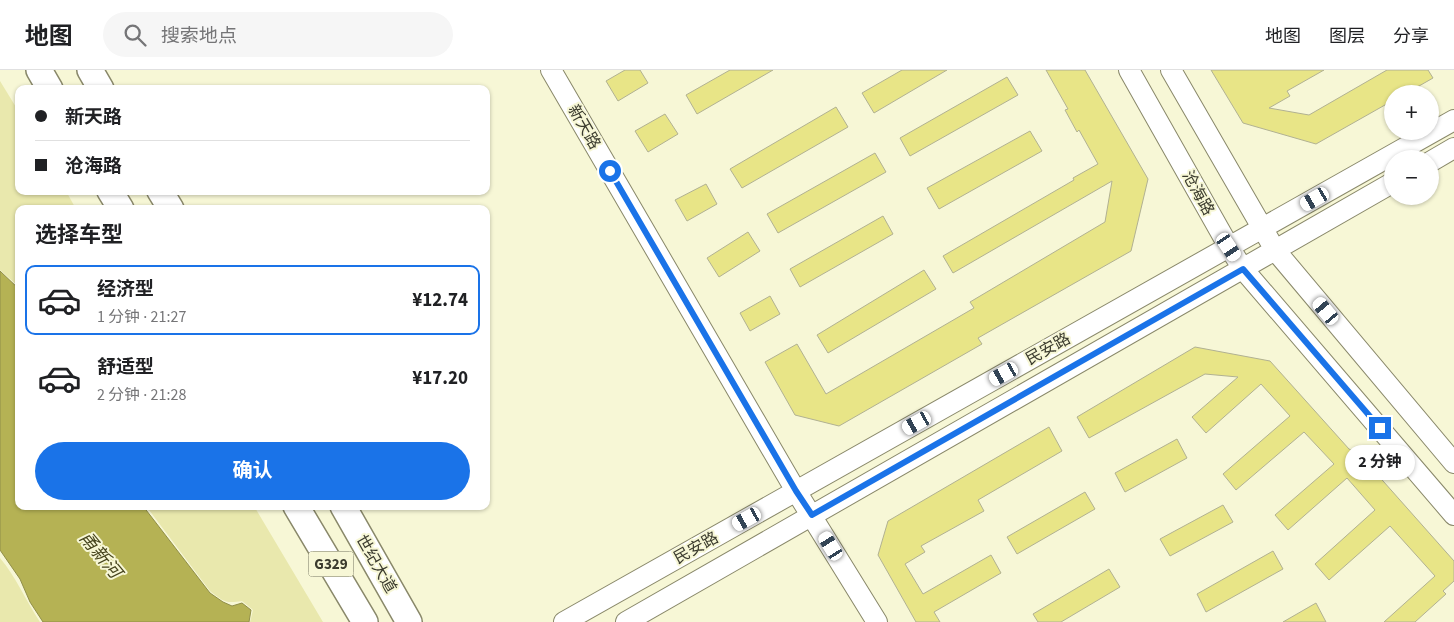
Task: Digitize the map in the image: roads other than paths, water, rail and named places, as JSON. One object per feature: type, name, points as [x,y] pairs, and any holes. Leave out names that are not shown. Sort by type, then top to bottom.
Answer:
[{"type":"highway","points":[[39,70],[48,85]]},
{"type":"highway","points":[[90,70],[99,85]]},
{"type":"highway","name":"G329","points":[[298,510],[365,622]]},
{"type":"highway","name":"世纪大道","points":[[344,510],[410,622]]},
{"type":"main road","name":"新天路","points":[[551,70],[796,491],[877,622]]},
{"type":"main road","name":"沧海路","points":[[1129,70],[1243,269],[1454,515]]},
{"type":"main road","points":[[1171,70],[1275,250],[1454,463]]},
{"type":"main road","name":"民安路","points":[[564,622],[1454,120]]},
{"type":"main road","points":[[1439,157],[1454,148]]},
{"type":"main road","name":"民安路","points":[[626,622],[1384,188]]},
{"type":"water","name":"甬新河","points":[[0,271],[15,285],[15,510],[146,510],[210,593],[232,606],[242,603],[251,610],[249,622],[43,622],[30,602],[20,579],[0,550]]}]
